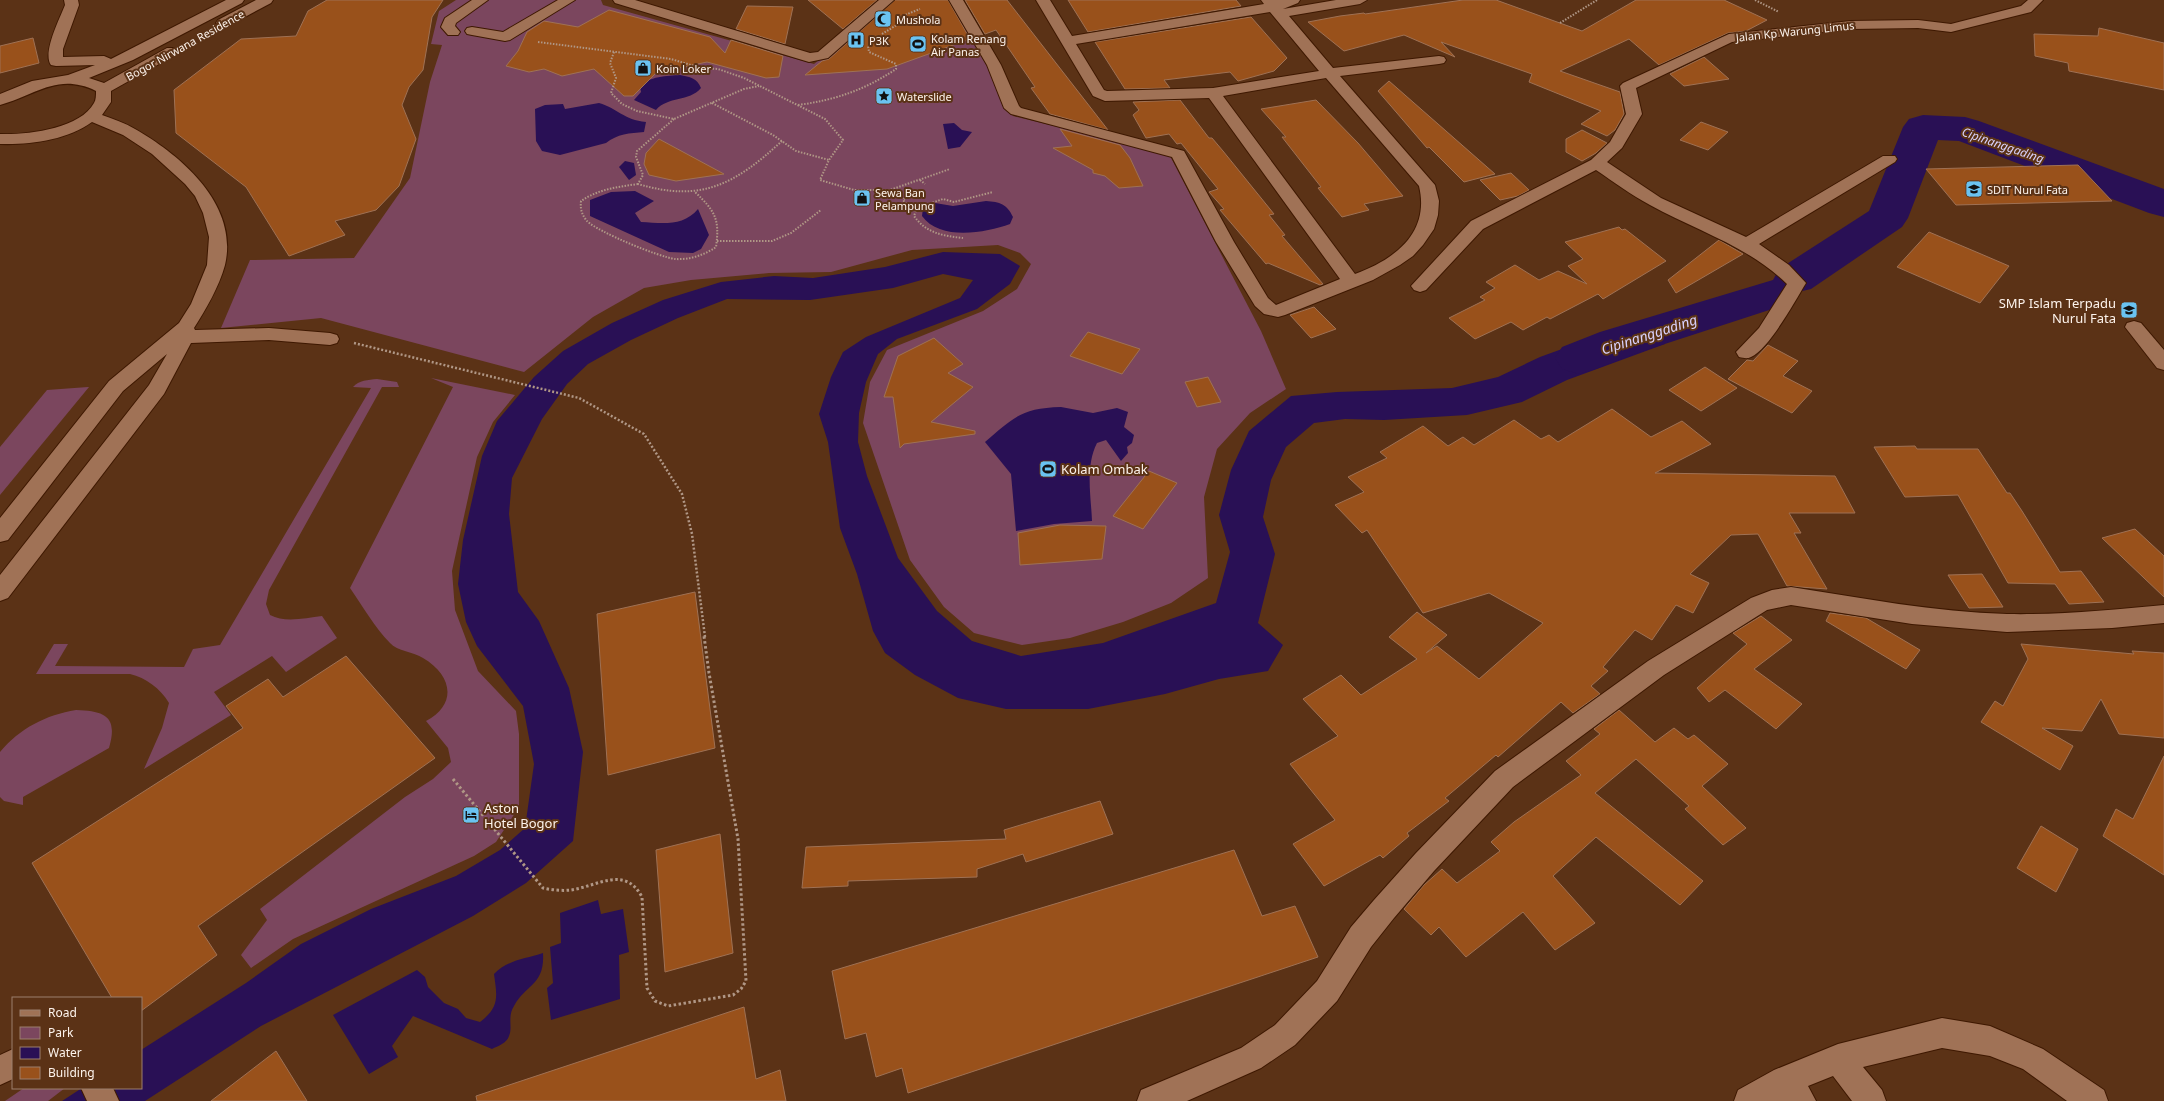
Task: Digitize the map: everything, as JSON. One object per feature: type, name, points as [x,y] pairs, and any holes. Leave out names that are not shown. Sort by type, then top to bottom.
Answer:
[{"type":"street","points":[[71,0],[72,5],[56,49],[56,62],[128,57],[149,64]]},
{"type":"street","name":"Bogor Nirwana Residence","points":[[69,80],[128,57],[237,0]]},
{"type":"street","name":"Bogor Nirwana Residence","points":[[211,30],[266,0]]},
{"type":"street","points":[[453,32],[448,28],[450,21],[480,0]]},
{"type":"street","points":[[472,32],[505,37],[568,0]]},
{"type":"street","points":[[620,0],[809,58],[823,55],[887,0]]},
{"type":"street","points":[[956,0],[994,65],[1012,108],[1016,111],[1178,154],[1225,242],[1261,302],[1267,307],[1278,311],[1351,280],[1365,277],[1382,268],[1415,243],[1423,234],[1430,218],[1431,195],[1427,185],[1329,73],[1274,7]]},
{"type":"street","points":[[1043,0],[1101,95],[1112,96],[1213,92],[1329,73],[1439,60]]},
{"type":"street","points":[[1274,7],[1293,0]]},
{"type":"street","points":[[1068,41],[1274,7],[1360,0]]},
{"type":"street","name":"Jalan Kp Warung Limus","points":[[1420,286],[1477,224],[1598,163],[1616,145],[1634,116],[1629,85],[1729,38],[1851,25],[1918,24],[1951,28],[2026,9],[2036,0]]},
{"type":"street","name":"Bogor Nirwana Residence","points":[[104,89],[183,45]]},
{"type":"street","points":[[0,100],[32,86],[69,80],[85,81],[104,89],[103,102],[91,116],[60,132],[22,140],[0,139]]},
{"type":"street","points":[[1213,92],[1351,280]]},
{"type":"street","points":[[0,592],[157,389],[181,334],[200,304],[216,265],[218,237],[212,213],[203,195],[191,180],[158,151],[129,132],[91,116]]},
{"type":"street","points":[[0,156],[22,140]]},
{"type":"street","points":[[1747,244],[1889,159]]},
{"type":"street","points":[[1598,163],[1662,205],[1747,244],[1773,260],[1793,279],[1766,332],[1746,352]]},
{"type":"street","points":[[2134,327],[2164,363]]},
{"type":"street","points":[[0,534],[116,386],[181,334],[269,334],[330,339]]},
{"type":"street","points":[[1152,1101],[1251,1058],[1285,1035],[1327,991],[1361,937],[1384,909],[1436,850],[1504,779],[1656,668],[1760,604],[1772,599],[1791,596],[1912,615],[2008,623],[2112,619],[2164,614]]},
{"type":"street","points":[[1749,1101],[1793,1091],[1838,1059],[1942,1033],[1990,1041],[2032,1058],[2093,1101]]},
{"type":"street","points":[[1838,1059],[1871,1101]]},
{"type":"street","points":[[0,1070],[12,1064]]},
{"type":"street","points":[[97,1089],[104,1101]]},
{"type":"path","points":[[1560,23],[1597,0]]},
{"type":"path","points":[[881,34],[900,23],[900,17],[920,9]]},
{"type":"path","points":[[505,37],[671,60],[701,68],[718,69],[744,78],[825,119],[843,140],[829,160],[820,180],[854,190],[890,190],[950,169]]},
{"type":"path","points":[[798,105],[831,101],[855,94],[896,69],[896,64],[869,52],[868,46],[871,42]]},
{"type":"path","points":[[614,52],[610,62],[616,71],[617,82],[611,93],[622,104],[637,111],[674,119]]},
{"type":"path","points":[[638,184],[643,175],[636,157],[637,151],[674,119],[744,89],[759,86]]},
{"type":"path","points":[[711,103],[806,155],[829,160]]},
{"type":"path","points":[[695,192],[717,215],[716,247],[706,254],[677,259],[662,257],[593,226],[583,219],[580,207],[581,201],[588,195],[598,190],[638,184],[660,192],[682,194],[695,192],[742,176],[758,164],[782,141]]},
{"type":"path","points":[[919,180],[925,184]]},
{"type":"path","points":[[909,194],[903,200],[908,206],[917,208],[930,202],[943,199],[954,202],[992,192]]},
{"type":"path","points":[[917,208],[914,216],[926,231],[942,236],[963,238]]},
{"type":"path","points":[[717,241],[772,241],[791,233],[821,210]]},
{"type":"path","points":[[330,339],[379,348],[579,398],[598,407],[644,434],[682,494],[692,534],[709,673],[738,839],[746,981],[744,986],[733,995],[668,1006],[658,1004],[652,999],[647,988],[642,897],[639,888],[635,883],[618,879],[570,890],[543,888],[453,779]]},
{"type":"green space","points":[[456,0],[601,0],[603,5],[814,64],[893,0],[948,1],[980,52],[1013,116],[1169,154],[1261,331],[1286,389],[1250,413],[1217,449],[1204,497],[1208,578],[1171,603],[1123,622],[1070,638],[1022,645],[974,633],[944,607],[910,560],[863,423],[870,382],[887,350],[983,311],[1017,289],[1031,264],[1020,253],[998,245],[912,250],[831,272],[769,273],[691,280],[644,288],[593,317],[524,372],[321,318],[221,328],[250,260],[354,258],[410,178],[430,82],[442,45],[431,44],[439,11]]},
{"type":"green space","points":[[431,378],[515,395],[493,422],[477,457],[452,571],[455,610],[478,671],[516,711],[519,734],[519,807],[496,842],[474,856],[293,939],[251,968],[241,955],[267,920],[260,909],[405,797],[433,779],[451,762],[448,748],[426,721],[436,714],[443,706],[447,698],[445,681],[433,665],[423,658],[393,646],[384,637],[350,588],[453,387]]},
{"type":"green space","points":[[377,379],[397,382],[399,387],[382,387],[269,590],[266,604],[270,615],[282,619],[322,616],[337,638],[286,672],[272,656],[214,692],[231,715],[144,769],[162,728],[169,703],[157,688],[142,678],[130,674],[36,674],[54,644],[68,644],[55,666],[184,667],[193,649],[220,645],[371,388],[353,387],[367,380]]},
{"type":"green space","points":[[89,387],[0,495],[0,447],[47,390]]},
{"type":"green space","points":[[76,710],[95,712],[102,714],[107,718],[112,729],[109,748],[23,797],[23,805],[4,801],[0,797],[0,752],[16,736],[34,724],[54,715]]},
{"type":"green space","points":[[23,1089],[64,1089],[48,1101],[5,1101]]},
{"type":"water","points":[[680,75],[690,77],[695,80],[701,88],[691,95],[666,103],[656,110],[634,100],[641,92],[640,87],[644,83],[658,77]]},
{"type":"water","points":[[599,103],[632,119],[646,122],[644,132],[624,134],[606,143],[560,155],[542,151],[536,141],[535,109],[545,105],[563,104],[565,109]]},
{"type":"water","points":[[954,123],[962,130],[972,132],[960,147],[948,149],[943,124]]},
{"type":"water","points":[[625,161],[634,163],[636,175],[629,180],[619,167]]},
{"type":"water","points":[[635,191],[654,201],[635,213],[641,222],[672,223],[686,219],[698,209],[709,235],[701,249],[693,253],[669,252],[590,216],[590,200],[611,192]]},
{"type":"water","points":[[986,201],[999,203],[1006,206],[1013,217],[1010,224],[976,232],[951,232],[930,224],[922,216],[923,208],[935,203],[953,206]]},
{"type":"water","points":[[943,252],[1000,254],[1020,266],[1010,284],[977,309],[897,339],[878,354],[866,382],[859,413],[858,442],[867,476],[898,558],[937,611],[972,641],[1021,656],[1103,643],[1216,603],[1230,552],[1219,515],[1231,470],[1249,431],[1291,396],[1337,392],[1452,388],[1498,377],[1540,357],[1639,321],[1665,344],[1567,380],[1522,402],[1467,415],[1384,420],[1345,419],[1314,423],[1286,447],[1271,480],[1263,517],[1275,554],[1258,623],[1283,645],[1268,671],[1219,679],[1165,694],[1088,709],[1006,709],[958,698],[915,675],[885,653],[873,631],[857,574],[840,528],[828,442],[819,414],[831,377],[843,352],[866,337],[960,298],[973,280],[943,274],[893,288],[810,300],[727,299],[678,318],[631,340],[588,364],[567,384],[542,419],[512,478],[509,514],[518,592],[539,621],[569,688],[583,752],[573,841],[526,883],[473,916],[261,1026],[145,1101],[62,1101],[80,1089],[142,1089],[142,1049],[246,983],[301,944],[371,909],[456,876],[500,850],[525,828],[534,764],[523,706],[477,646],[466,622],[458,584],[463,540],[482,456],[497,421],[534,377],[563,351],[612,323],[663,300],[721,282],[774,276],[813,278],[885,267]]},
{"type":"water","name":"Kolam Ombak","points":[[1061,407],[1093,413],[1117,408],[1128,412],[1124,427],[1134,435],[1132,443],[1127,447],[1128,453],[1121,461],[1106,440],[1097,443],[1093,452],[1090,471],[1092,521],[1054,524],[1016,531],[1011,474],[985,442],[1012,420],[1027,412],[1037,409]]},
{"type":"water","points":[[598,900],[601,914],[623,909],[629,952],[619,955],[620,999],[551,1020],[547,988],[553,983],[550,947],[561,943],[560,913]]},
{"type":"water","points":[[543,953],[543,964],[538,978],[519,999],[512,1010],[510,1018],[510,1033],[508,1038],[502,1044],[492,1049],[413,1016],[392,1046],[398,1057],[369,1074],[333,1015],[417,970],[425,977],[428,987],[444,1003],[458,1009],[466,1018],[480,1022],[491,1011],[496,1001],[494,974],[499,969],[517,960]]},
{"type":"building","points":[[327,0],[443,0],[432,17],[423,70],[409,87],[402,105],[416,139],[399,186],[376,210],[335,221],[345,235],[289,256],[246,187],[176,133],[174,90],[241,39],[296,36],[308,11]]},
{"type":"building","points":[[808,0],[877,0],[843,29]]},
{"type":"building","points":[[895,0],[948,0],[970,39],[887,69],[805,75],[822,61],[829,59]]},
{"type":"building","points":[[965,0],[1007,0],[1108,130],[1050,114],[1031,88],[1035,87],[996,30],[985,34]]},
{"type":"building","points":[[1068,0],[1236,0],[1241,6],[1088,32]]},
{"type":"building","points":[[1463,0],[1496,0],[1582,31],[1636,0],[1724,0],[1767,20],[1746,31],[1728,33],[1659,65],[1629,39],[1560,71],[1620,92],[1624,114],[1615,130],[1607,136],[1581,124],[1601,111],[1529,82],[1532,74],[1441,42],[1455,57],[1404,35],[1344,51],[1308,22],[1340,16],[1365,14]]},
{"type":"building","points":[[747,6],[793,7],[785,44],[736,29]]},
{"type":"building","points":[[609,10],[710,37],[725,53],[731,40],[783,56],[779,77],[766,78],[707,62],[656,73],[633,96],[624,96],[594,69],[562,76],[544,69],[529,72],[506,66],[518,51],[527,32],[544,21],[578,27]]},
{"type":"building","points":[[1251,17],[1287,58],[1274,71],[1238,81],[1230,72],[1164,80],[1170,88],[1125,89],[1095,42]]},
{"type":"building","points":[[2099,28],[2164,43],[2164,90],[2069,71],[2068,63],[2035,56],[2034,34],[2098,36]]},
{"type":"building","points":[[33,38],[39,63],[0,73],[0,46]]},
{"type":"building","points":[[1704,57],[1729,79],[1684,86],[1670,74]]},
{"type":"building","points":[[1389,81],[1495,174],[1464,182],[1429,147],[1427,148],[1378,91]]},
{"type":"building","points":[[1180,100],[1209,138],[1212,138],[1274,214],[1269,215],[1285,235],[1282,236],[1323,284],[1320,285],[1268,263],[1266,264],[1220,210],[1224,209],[1209,192],[1218,189],[1181,143],[1177,144],[1169,134],[1146,138],[1133,115],[1139,110],[1133,102]]},
{"type":"building","points":[[1316,100],[1358,143],[1403,196],[1364,204],[1369,210],[1342,217],[1318,188],[1321,187],[1282,137],[1286,137],[1261,109]]},
{"type":"building","points":[[1701,122],[1728,132],[1708,150],[1680,140]]},
{"type":"building","points":[[1060,129],[1120,145],[1130,158],[1143,186],[1119,188],[1105,176],[1093,173],[1093,170],[1053,148],[1072,146]]},
{"type":"building","points":[[1582,130],[1607,143],[1596,153],[1582,161],[1566,152],[1566,139]]},
{"type":"building","points":[[659,139],[724,174],[676,181],[649,175],[644,164],[646,153]]},
{"type":"building","points":[[2078,165],[2112,201],[1956,205],[1926,169]]},
{"type":"building","points":[[1511,173],[1529,190],[1518,196],[1500,200],[1480,180]]},
{"type":"building","points":[[1619,227],[1622,230],[1625,229],[1666,261],[1603,299],[1598,294],[1550,319],[1547,317],[1523,330],[1511,322],[1475,339],[1449,318],[1485,300],[1480,297],[1495,288],[1486,282],[1515,265],[1539,280],[1558,271],[1587,284],[1568,266],[1583,259],[1565,242]]},
{"type":"building","points":[[1929,232],[2009,266],[1980,303],[1897,267]]},
{"type":"building","points":[[1719,240],[1743,254],[1676,293],[1668,280]]},
{"type":"building","points":[[1314,307],[1336,329],[1311,338],[1290,315]]},
{"type":"building","points":[[1088,332],[1140,349],[1122,374],[1070,356]]},
{"type":"building","points":[[934,338],[963,364],[948,373],[973,387],[931,422],[975,431],[975,434],[904,444],[900,448],[893,397],[884,397],[898,356]]},
{"type":"building","points":[[1768,345],[1798,361],[1783,376],[1812,391],[1792,413],[1728,379],[1747,360],[1753,361]]},
{"type":"building","points":[[1705,367],[1737,388],[1701,411],[1669,390]]},
{"type":"building","points":[[1208,377],[1221,402],[1197,407],[1185,382]]},
{"type":"building","points":[[1612,409],[1651,437],[1682,421],[1711,444],[1655,473],[1835,476],[1855,513],[1789,513],[1801,533],[1794,533],[1827,589],[1787,586],[1758,534],[1731,535],[1690,574],[1709,583],[1693,613],[1676,605],[1652,640],[1635,630],[1603,667],[1608,671],[1591,686],[1600,694],[1573,713],[1561,702],[1498,757],[1496,755],[1445,798],[1449,801],[1407,833],[1409,836],[1383,858],[1380,855],[1324,886],[1293,844],[1335,820],[1290,764],[1338,736],[1303,699],[1341,675],[1361,695],[1417,659],[1389,637],[1417,612],[1447,635],[1426,653],[1437,646],[1479,679],[1543,623],[1489,593],[1423,613],[1367,530],[1362,533],[1335,505],[1364,492],[1348,477],[1387,458],[1380,452],[1423,426],[1448,446],[1463,437],[1474,445],[1514,420],[1541,439],[1549,435],[1558,442]]},
{"type":"building","points":[[1915,446],[1917,449],[1978,449],[2007,493],[2010,493],[2022,511],[2060,572],[2081,571],[2104,602],[2069,604],[2055,584],[2008,583],[1958,495],[1905,497],[1874,447]]},
{"type":"building","points":[[1149,471],[1177,483],[1143,529],[1113,516]]},
{"type":"building","points":[[1060,525],[1106,526],[1102,559],[1020,565],[1018,533]]},
{"type":"building","points":[[2135,529],[2164,556],[2164,597],[2102,538]]},
{"type":"building","points":[[1982,574],[2003,607],[1969,608],[1948,575]]},
{"type":"building","points":[[695,592],[715,748],[608,775],[597,614]]},
{"type":"building","points":[[1830,613],[1866,618],[1920,650],[1906,669],[1826,621]]},
{"type":"building","points":[[1761,616],[1792,640],[1754,669],[1802,704],[1776,729],[1725,690],[1709,702],[1697,688],[1747,644],[1733,633]]},
{"type":"building","points":[[2021,644],[2134,654],[2132,651],[2164,653],[2164,738],[2119,734],[2101,699],[2082,731],[2042,728],[2073,746],[2060,770],[1981,722],[1995,701],[2003,706],[2028,659]]},
{"type":"building","points":[[346,656],[435,758],[198,926],[217,955],[142,1010],[142,997],[111,997],[32,863],[243,728],[226,706],[268,679],[283,697]]},
{"type":"building","points":[[1619,710],[1655,742],[1674,728],[1688,739],[1694,735],[1728,764],[1702,786],[1746,828],[1723,845],[1685,809],[1689,806],[1636,759],[1595,793],[1703,881],[1680,905],[1596,837],[1553,876],[1595,923],[1555,950],[1523,912],[1466,957],[1439,927],[1431,935],[1404,909],[1424,885],[1442,869],[1457,883],[1500,851],[1491,842],[1514,822],[1581,775],[1566,761],[1600,734],[1594,729]]},
{"type":"building","points":[[2164,756],[2164,875],[2103,836],[2116,809],[2133,819]]},
{"type":"building","points":[[1100,801],[1113,834],[1026,862],[1023,854],[977,869],[977,877],[848,881],[848,886],[802,888],[806,847],[1006,839],[1004,830]]},
{"type":"building","points":[[2041,826],[2078,849],[2056,892],[2017,868]]},
{"type":"building","points":[[720,834],[733,953],[665,972],[656,850]]},
{"type":"building","points":[[1234,850],[1262,916],[1295,906],[1318,957],[908,1093],[902,1068],[876,1077],[866,1033],[845,1039],[832,971]]},
{"type":"building","points":[[744,1007],[756,1079],[780,1070],[786,1101],[477,1101],[476,1096]]},
{"type":"building","points":[[276,1051],[307,1101],[211,1101]]},
{"type":"waterway","name":"Cipinanggading","points":[[1795,279],[1887,218],[1923,127],[1965,129],[2164,204]]},
{"type":"waterway","name":"Cipinanggading","points":[[1579,358],[1617,343],[1772,294]]},
{"type":"place","name":"Mushola","points":[[883,19]]},
{"type":"place","name":"P3K","points":[[856,40]]},
{"type":"place","name":"Kolam Renang Air Panas","points":[[918,44]]},
{"type":"place","name":"Koin Loker","points":[[643,68]]},
{"type":"place","name":"Waterslide","points":[[884,96]]},
{"type":"place","name":"SDIT Nurul Fata","points":[[1974,189]]},
{"type":"place","name":"Sewa Ban Pelampung","points":[[862,198]]},
{"type":"place","name":"SMP Islam Terpadu Nurul Fata","points":[[2129,310]]},
{"type":"place","name":"Kolam Ombak","points":[[1048,469]]},
{"type":"place","name":"Aston Hotel Bogor","points":[[471,815]]}]
